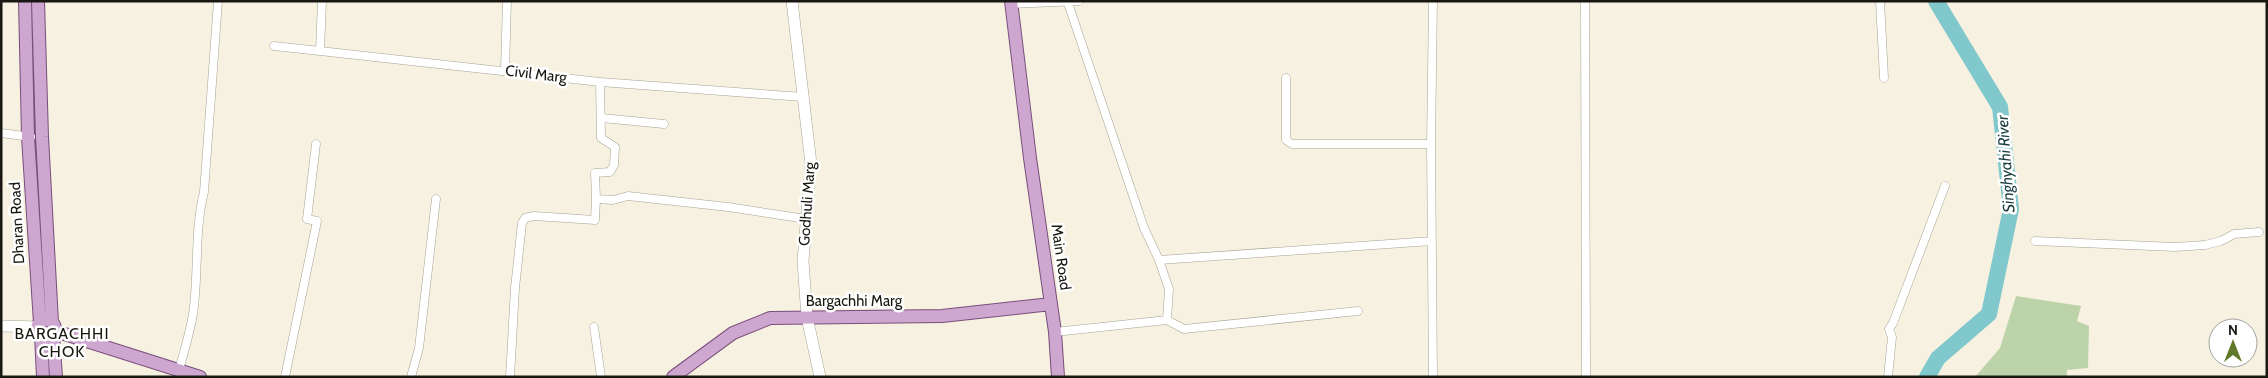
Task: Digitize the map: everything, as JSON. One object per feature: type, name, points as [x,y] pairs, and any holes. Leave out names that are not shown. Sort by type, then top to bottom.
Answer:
[{"type":"main road","name":"Dharan Road","points":[[25,1],[28,137],[46,329]]},
{"type":"main road","name":"Dharan Road","points":[[38,1],[46,329]]},
{"type":"main road","name":"Godhuli Marg","points":[[792,1],[811,164],[803,261],[807,317],[820,377]]},
{"type":"main road","name":"Main Road","points":[[1013,3],[1030,158],[1055,332],[1058,377]]},
{"type":"main road","name":"Bargachhi Marg","points":[[680,374],[733,333],[770,318],[942,316],[1051,304]]},
{"type":"main road","points":[[1,326],[46,329],[200,377]]},
{"type":"main road","points":[[43,377],[46,329]]},
{"type":"main road","points":[[46,329],[56,377]]},
{"type":"street","points":[[179,370],[193,315],[199,212],[204,192],[218,1]]},
{"type":"street","points":[[320,51],[322,1]]},
{"type":"street","points":[[505,70],[507,1]]},
{"type":"street","points":[[1013,3],[1068,3],[1079,1]]},
{"type":"street","points":[[1433,1],[1431,144],[1433,377]]},
{"type":"street","points":[[1586,1],[1586,377]]},
{"type":"street","points":[[1880,1],[1884,78]]},
{"type":"street","points":[[1068,3],[1144,228],[1159,260],[1169,290],[1167,320]]},
{"type":"street","name":"Civil Marg","points":[[274,46],[505,70],[600,82],[803,97]]},
{"type":"street","points":[[1286,78],[1286,140],[1292,144],[1431,144]]},
{"type":"street","points":[[510,377],[512,323],[522,223],[525,218],[534,216],[595,220],[595,172],[610,172],[614,166],[615,146],[601,138],[600,82]]},
{"type":"street","points":[[602,118],[664,124]]},
{"type":"street","points":[[1,133],[42,137]]},
{"type":"street","points":[[285,377],[318,221],[307,219],[316,144]]},
{"type":"street","points":[[1888,377],[1892,337],[1889,329],[1894,323],[1945,186]]},
{"type":"street","points":[[596,199],[613,200],[628,196],[728,207],[806,219]]},
{"type":"street","points":[[411,377],[418,348],[436,199]]},
{"type":"street","points":[[2035,240],[2175,247],[2204,245],[2221,241],[2234,234],[2259,232]]},
{"type":"street","points":[[1159,260],[1432,240]]},
{"type":"street","points":[[1055,332],[1167,320],[1184,329],[1358,311]]},
{"type":"street","points":[[594,327],[601,377]]},
{"type":"green space","points":[[2016,296],[2081,306],[2077,321],[2089,326],[2088,368],[2067,370],[2067,377],[1975,377],[2000,348]]},
{"type":"waterway","name":"Singhyahi River","points":[[1927,377],[1938,358],[1989,314],[2011,209],[2000,107],[1936,1]]},
{"type":"district","name":"BARGACHHI CHOK","points":[[62,342]]}]
